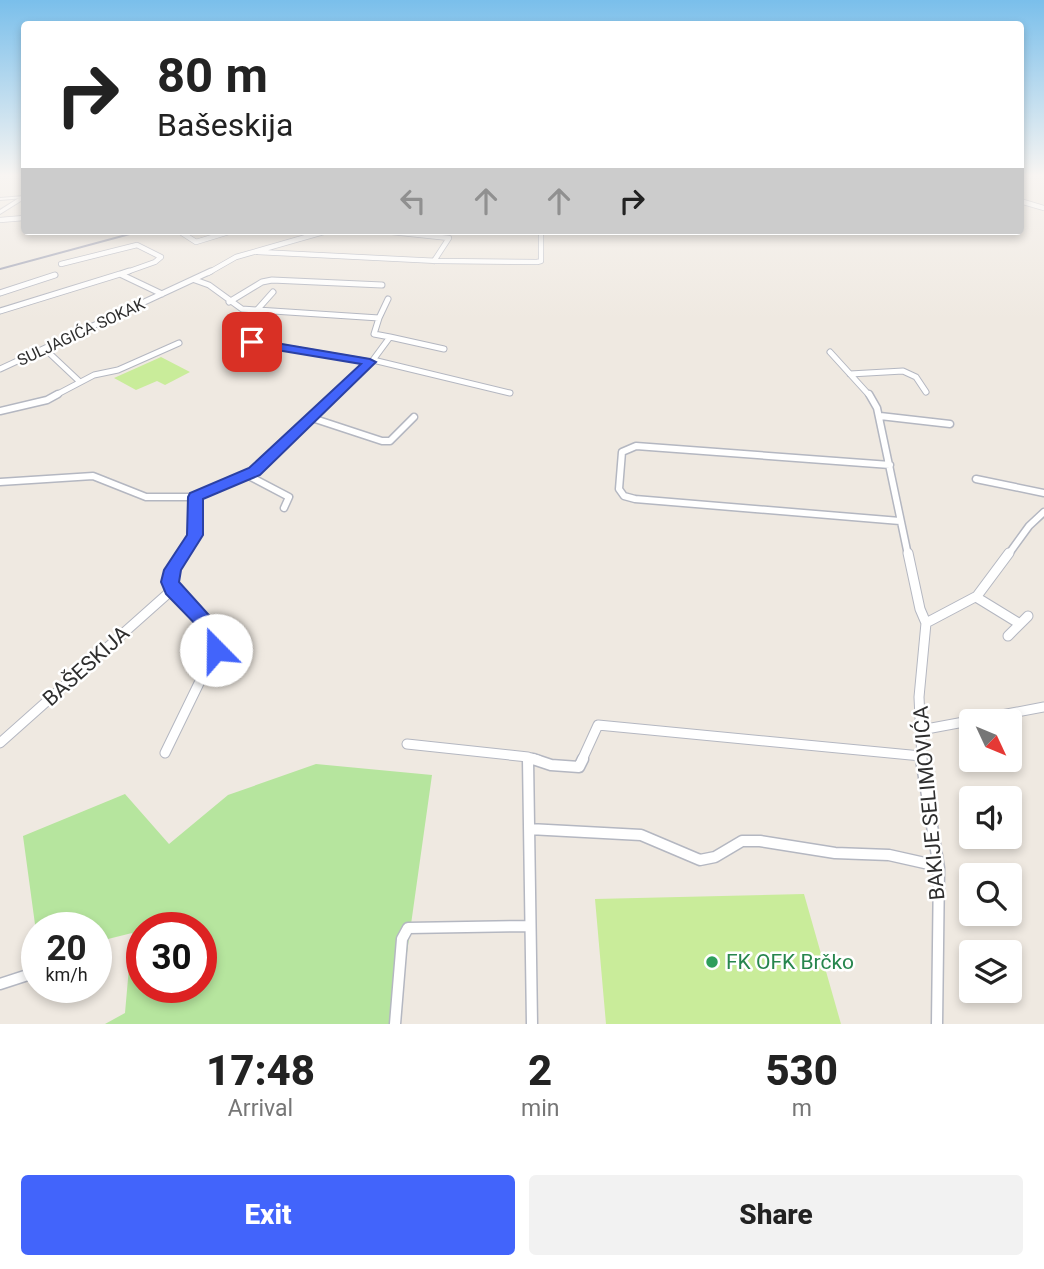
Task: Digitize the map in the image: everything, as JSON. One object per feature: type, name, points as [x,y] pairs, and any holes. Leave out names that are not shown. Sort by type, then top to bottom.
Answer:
[{"type":"street","points":[[185,235],[196,242],[219,235]]},
{"type":"street","name":"SULJAGIĆA SOKAK","points":[[0,369],[195,280],[236,257],[312,235]]},
{"type":"street","points":[[421,235],[449,238],[435,261]]},
{"type":"street","points":[[254,251],[435,261],[540,262],[541,236]]},
{"type":"street","name":"SULJAGIĆA SOKAK","points":[[0,311],[155,262],[160,255],[137,245],[61,264]]},
{"type":"street","points":[[492,261],[494,250]]},
{"type":"street","name":"SULJAGIĆA SOKAK","points":[[120,274],[162,293]]},
{"type":"street","points":[[0,293],[55,275]]},
{"type":"street","points":[[195,280],[216,288],[229,302],[242,309],[379,318]]},
{"type":"street","points":[[229,302],[262,282],[272,280],[382,285]]},
{"type":"street","points":[[257,310],[274,292]]},
{"type":"street","points":[[388,299],[374,334],[444,349]]},
{"type":"street","points":[[0,482],[93,476],[146,497],[195,497],[247,475],[312,418],[371,361],[390,337]]},
{"type":"street","points":[[228,338],[371,361],[510,394]]},
{"type":"street","points":[[0,411],[47,400],[100,373],[118,370],[179,343]]},
{"type":"street","points":[[46,350],[80,382]]},
{"type":"street","points":[[830,352],[867,390],[880,416],[900,521],[920,609],[926,623],[976,597],[1031,523],[1044,512]]},
{"type":"street","points":[[850,374],[903,370],[916,377],[926,392]]},
{"type":"street","points":[[880,416],[950,424]]},
{"type":"street","points":[[312,418],[382,441],[390,441],[414,417]]},
{"type":"street","points":[[890,465],[636,446],[622,452],[619,489],[624,496],[635,499],[900,521]]},
{"type":"street","points":[[247,475],[289,497],[284,508]]},
{"type":"street","points":[[976,479],[1044,493]]},
{"type":"street","points":[[165,753],[219,642],[217,634],[173,589],[170,577],[195,535],[195,497]]},
{"type":"street","name":"BAŠESKIJA","points":[[0,743],[173,589]]},
{"type":"street","points":[[976,597],[1020,624]]},
{"type":"street","points":[[1008,636],[1028,616]]},
{"type":"street","name":"BAKIJE SELIMOVIĆA","points":[[926,623],[919,697],[920,756],[938,866],[937,1024]]},
{"type":"street","points":[[921,730],[1044,706]]},
{"type":"street","points":[[407,744],[528,757],[551,765],[579,767],[598,725],[920,756]]},
{"type":"street","points":[[528,757],[528,926],[532,1024]]},
{"type":"street","points":[[529,829],[641,835],[701,860],[715,857],[742,841],[760,841],[835,853],[889,855],[938,866]]},
{"type":"street","points":[[395,1024],[402,939],[408,928],[528,926]]},
{"type":"street","points":[[0,984],[21,977]]},
{"type":"green space","points":[[161,357],[190,372],[165,385],[157,381],[136,390],[114,378]]},
{"type":"green space","points":[[316,764],[432,775],[397,1024],[105,1024],[125,1013],[126,1002],[217,1003],[217,912],[126,912],[126,934],[112,938],[112,912],[33,912],[23,836],[125,794],[169,844],[228,795]]},
{"type":"green space","name":"FK OFK Brčko","points":[[804,894],[841,1024],[606,1024],[595,899]]},
{"type":"railway","points":[[0,269],[126,235]]},
{"type":"place","name":"FK OFK Brčko","points":[[712,962]]},
{"type":"route","points":[[216,650],[219,642],[217,634],[173,589],[170,582],[173,570],[195,535],[195,497],[255,471],[370,362],[252,342]]}]
